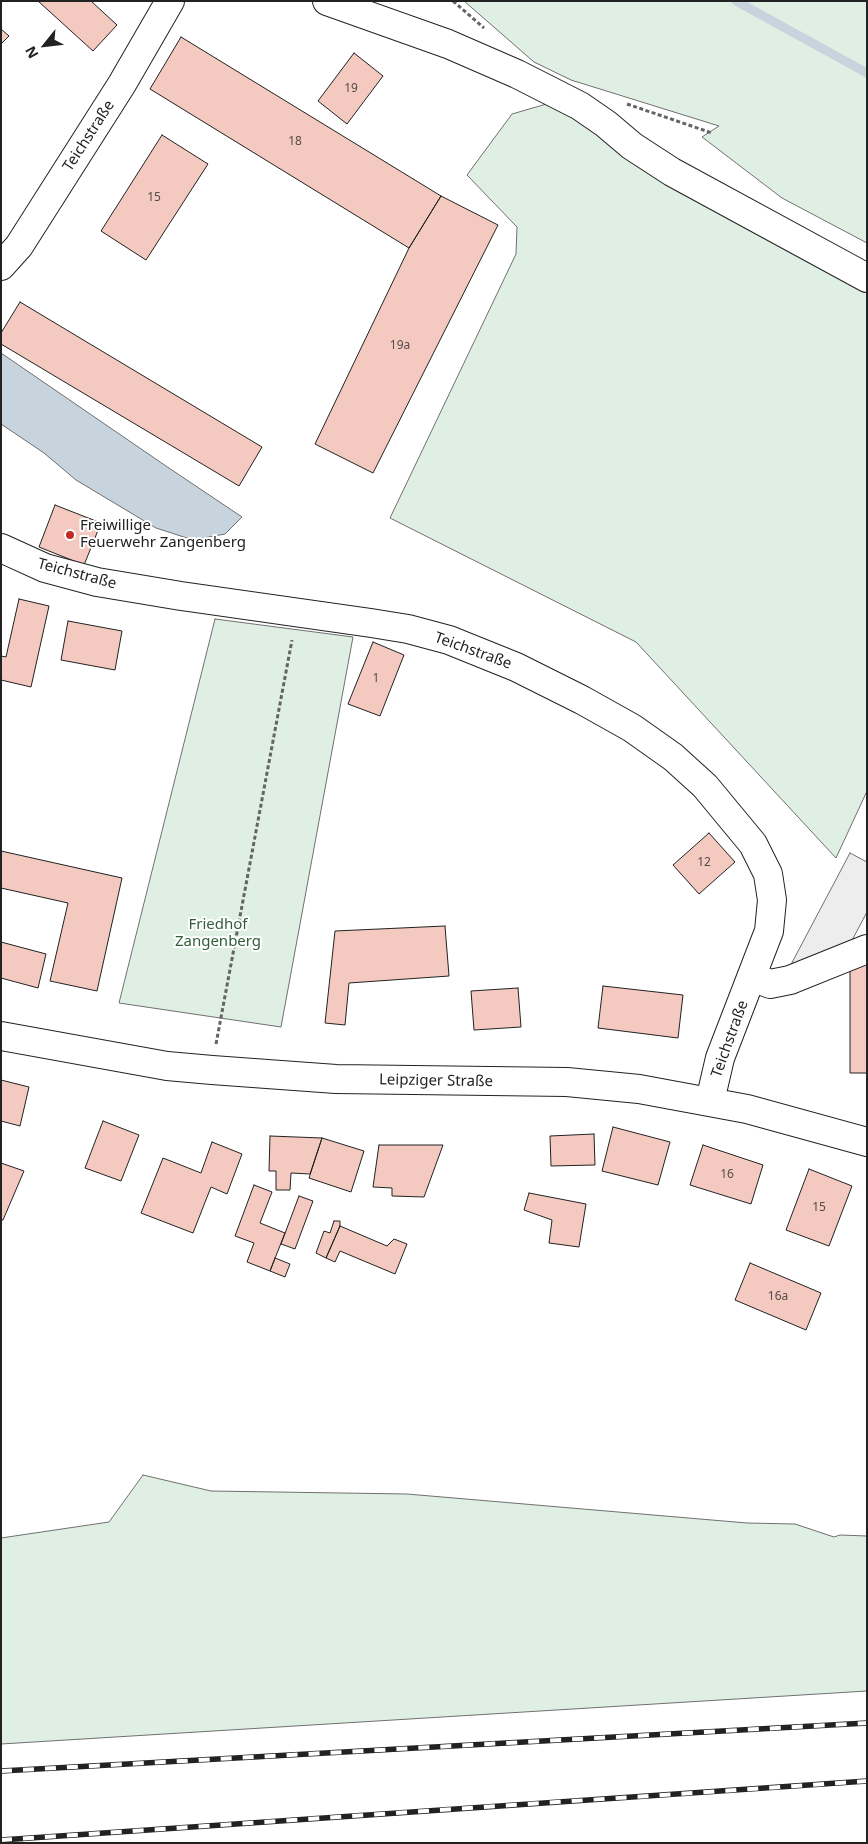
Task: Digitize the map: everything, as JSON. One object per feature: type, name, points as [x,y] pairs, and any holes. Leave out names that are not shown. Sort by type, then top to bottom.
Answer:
[{"type":"street","points":[[327,1],[448,44],[517,74],[580,106],[645,155],[672,172],[867,278]]},
{"type":"street","name":"Teichstraße","points":[[1,266],[20,246],[122,84],[169,3]]},
{"type":"street","name":"Teichstraße","points":[[1,548],[45,568],[97,582],[380,625],[449,640],[516,667],[609,715],[652,742],[693,774],[730,814],[762,859],[771,886],[772,915],[769,930],[753,977],[717,1067],[710,1101]]},
{"type":"street","points":[[753,977],[770,984],[790,980],[867,949]]},
{"type":"street","name":"Leipziger Straße","points":[[1,1036],[167,1066],[212,1070],[336,1079],[568,1082],[640,1089],[710,1101],[867,1142]]},
{"type":"path","points":[[619,101],[712,133]]},
{"type":"path","points":[[212,1070],[291,643]]},
{"type":"green space","points":[[464,1],[867,1],[867,243],[782,198],[702,137],[719,126],[571,80],[534,62]]},
{"type":"green space","points":[[550,103],[867,291],[867,791],[836,858],[636,642],[390,518],[516,254],[517,227],[467,175],[512,114]]},
{"type":"green space","name":"Friedhof Zangenberg","points":[[215,619],[353,637],[281,1027],[119,1003]]},
{"type":"green space","points":[[143,1475],[211,1491],[407,1494],[747,1523],[795,1524],[834,1537],[840,1535],[867,1536],[867,1691],[1,1744],[1,1538],[109,1522]]},
{"type":"shaded area","points":[[1,353],[242,517],[225,534],[193,540],[156,528],[76,480],[44,453],[1,424]]},
{"type":"shaded area","points":[[850,853],[867,862],[867,912],[849,946],[787,972]]},
{"type":"building","points":[[38,1],[91,1],[117,25],[93,51]]},
{"type":"building","points":[[1,29],[9,36],[1,44]]},
{"type":"building","points":[[181,37],[441,196],[409,248],[150,89]]},
{"type":"building","points":[[354,53],[383,76],[347,124],[318,101]]},
{"type":"building","points":[[162,135],[208,164],[146,260],[101,231]]},
{"type":"building","points":[[441,196],[498,225],[373,473],[315,444],[409,248]]},
{"type":"building","points":[[20,302],[262,447],[239,486],[1,344],[1,333]]},
{"type":"building","name":"Freiwillige Feuerwehr Zangenberg","points":[[55,505],[101,523],[84,565],[39,547]]},
{"type":"building","points":[[19,599],[49,606],[31,687],[1,680],[1,656],[6,657]]},
{"type":"building","points":[[68,621],[122,631],[115,670],[61,660]]},
{"type":"building","points":[[373,642],[404,655],[380,716],[348,704]]},
{"type":"building","points":[[709,833],[735,862],[699,894],[673,865]]},
{"type":"building","points":[[1,851],[122,878],[97,991],[50,981],[68,903],[1,888]]},
{"type":"building","points":[[445,926],[449,976],[349,983],[345,1025],[325,1023],[335,931]]},
{"type":"building","points":[[1,942],[46,954],[38,988],[1,978]]},
{"type":"building","points":[[850,963],[867,963],[867,1073],[850,1073]]},
{"type":"building","points":[[603,986],[683,995],[678,1038],[598,1028]]},
{"type":"building","points":[[518,988],[521,1027],[474,1030],[471,991]]},
{"type":"building","points":[[1,1080],[29,1087],[20,1126],[1,1121]]},
{"type":"building","points":[[103,1121],[139,1135],[121,1181],[85,1168]]},
{"type":"building","points":[[613,1127],[670,1142],[658,1185],[602,1171]]},
{"type":"building","points":[[594,1134],[595,1165],[551,1166],[550,1136]]},
{"type":"building","points":[[270,1136],[322,1138],[310,1174],[291,1173],[290,1190],[276,1190],[276,1171],[269,1171]]},
{"type":"building","points":[[322,1138],[364,1151],[351,1192],[309,1178]]},
{"type":"building","points":[[212,1142],[242,1154],[227,1194],[211,1187],[193,1233],[141,1213],[163,1158],[201,1173]]},
{"type":"building","points":[[379,1145],[443,1145],[424,1197],[392,1196],[392,1188],[373,1187]]},
{"type":"building","points":[[703,1145],[763,1165],[751,1204],[690,1185]]},
{"type":"building","points":[[1,1163],[24,1171],[3,1220],[1,1220]]},
{"type":"building","points":[[809,1169],[852,1186],[829,1246],[786,1230]]},
{"type":"building","points":[[254,1185],[272,1192],[260,1223],[285,1233],[270,1271],[247,1262],[254,1243],[235,1236]]},
{"type":"building","points":[[529,1193],[586,1204],[579,1247],[549,1243],[552,1220],[524,1210]]},
{"type":"building","points":[[299,1196],[313,1201],[295,1249],[281,1244]]},
{"type":"building","points":[[334,1221],[340,1221],[340,1226],[326,1258],[316,1253],[324,1231],[330,1233]]},
{"type":"building","points":[[340,1226],[387,1246],[394,1239],[407,1244],[395,1274],[340,1251],[335,1262],[326,1258]]},
{"type":"building","points":[[275,1258],[290,1264],[285,1277],[270,1271]]},
{"type":"building","points":[[750,1263],[821,1293],[806,1330],[735,1300]]},
{"type":"waterway","points":[[736,1],[867,73]]},
{"type":"railway","points":[[1,1771],[867,1723]]},
{"type":"railway","points":[[1,1840],[867,1781]]},
{"type":"place","name":"Freiwillige Feuerwehr Zangenberg","points":[[70,535]]}]
